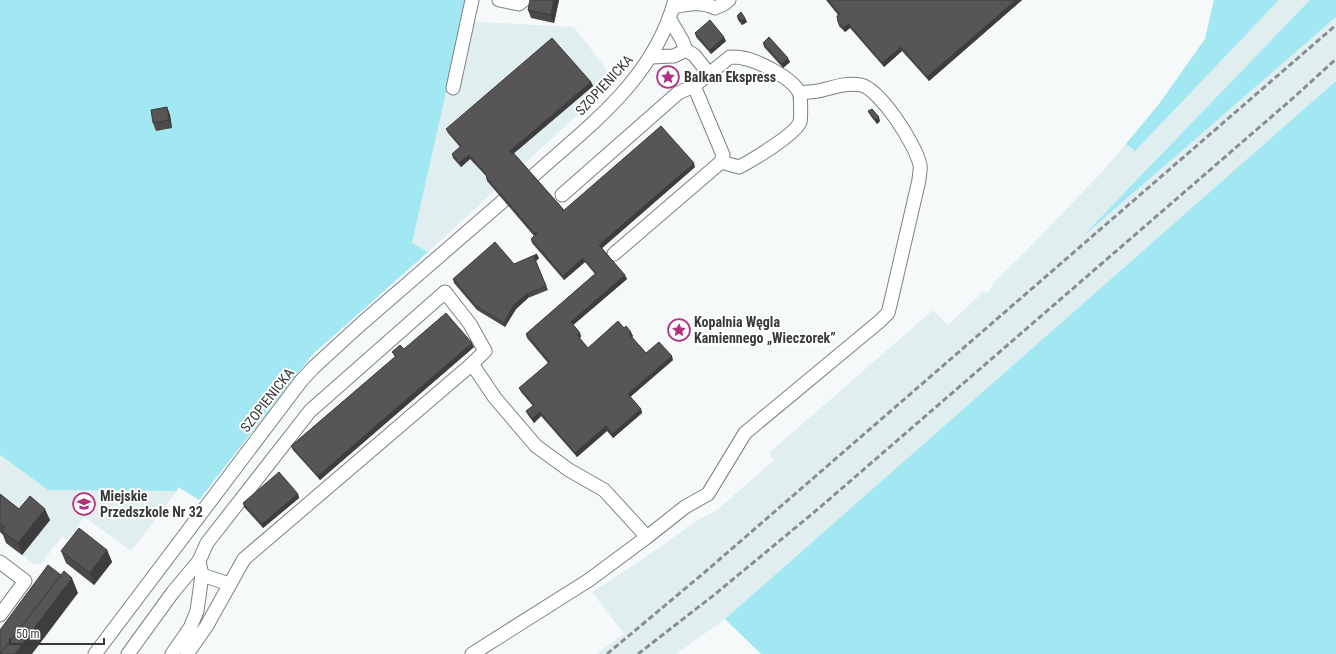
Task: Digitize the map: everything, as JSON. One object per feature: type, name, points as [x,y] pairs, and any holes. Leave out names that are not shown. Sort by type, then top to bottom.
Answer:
[{"type":"street","points":[[453,88],[472,0]]},
{"type":"street","points":[[499,0],[519,4],[524,0]]},
{"type":"street","points":[[709,74],[694,55],[686,50],[672,8],[700,3],[715,8],[729,0]]},
{"type":"street","name":"SZOPIENICKA","points":[[533,176],[615,101],[633,82],[650,58],[672,8]]},
{"type":"street","points":[[650,58],[674,56],[686,50]]},
{"type":"street","points":[[562,195],[678,93],[694,86],[730,57],[743,58],[760,64],[791,82],[800,93],[800,123],[792,132],[754,160],[739,167],[721,162]]},
{"type":"street","points":[[472,654],[589,580],[685,507],[708,494],[745,433],[888,313],[919,180],[921,165],[914,148],[898,122],[873,92],[862,85],[849,84],[818,91],[800,93]]},
{"type":"street","points":[[614,254],[721,162],[723,155],[694,86]]},
{"type":"street","name":"SZOPIENICKA","points":[[95,654],[301,382],[314,367],[361,324],[503,201]]},
{"type":"street","points":[[128,654],[173,592],[200,560],[207,543],[310,411],[445,292],[470,324],[485,350],[472,364],[244,559],[206,627],[187,654]]},
{"type":"street","points":[[472,364],[495,398],[536,446],[569,470],[604,490],[647,537]]},
{"type":"street","points":[[172,654],[190,628],[197,611],[202,574],[200,560]]},
{"type":"street","points":[[0,562],[25,581],[0,615]]},
{"type":"street","points":[[202,574],[229,584]]},
{"type":"shaded area","points":[[0,0],[467,0],[412,243],[428,252],[312,355],[199,500],[178,487],[177,491],[48,490],[0,455]]},
{"type":"shaded area","points":[[1214,0],[1336,0],[1336,95],[725,619],[676,654],[596,654],[624,634],[592,592],[640,561],[701,518],[716,511],[774,460],[769,453],[933,310],[948,325],[984,291],[987,293],[993,283],[1103,171],[1159,104],[1205,39]]},
{"type":"shaded area","points":[[1214,0],[1279,0],[1135,151],[1126,144],[1159,104],[1205,39]]},
{"type":"shaded area","points":[[1310,0],[1336,0],[1336,17],[1080,239]]},
{"type":"shaded area","points":[[462,21],[574,27],[614,79],[572,120],[428,252],[412,243]]},
{"type":"shaded area","points":[[1336,81],[1336,654],[761,654],[725,619]]},
{"type":"shaded area","name":"Miejskie Przedszkole Nr 32","points":[[0,455],[48,490],[177,491],[131,551],[84,517],[68,540],[62,536],[41,564],[34,564],[6,543],[9,539],[0,532]]},
{"type":"building","points":[[530,0],[554,0],[551,15],[528,10]]},
{"type":"building","points":[[828,0],[1016,0],[927,77],[901,47],[882,63],[849,24],[843,28],[838,22],[837,16],[840,14]]},
{"type":"building","points":[[741,12],[745,18],[741,21],[737,16]]},
{"type":"building","points":[[710,20],[724,37],[710,50],[695,33]]},
{"type":"building","points":[[769,37],[788,58],[782,64],[763,43]]},
{"type":"building","points":[[552,38],[591,82],[510,151],[563,209],[563,211],[661,126],[694,163],[599,245],[625,275],[571,322],[580,333],[577,335],[588,348],[618,321],[624,328],[626,326],[631,332],[629,334],[646,353],[659,342],[672,356],[628,394],[641,409],[612,434],[606,426],[575,453],[540,412],[532,419],[526,411],[534,405],[519,388],[550,362],[526,334],[596,273],[583,258],[563,276],[531,239],[537,233],[536,232],[535,234],[469,155],[459,163],[452,154],[461,146],[446,129]]},
{"type":"building","points":[[167,107],[169,120],[153,123],[151,110]]},
{"type":"building","points":[[872,109],[879,117],[875,120],[868,111]]},
{"type":"building","points":[[495,242],[514,264],[537,254],[534,257],[546,286],[527,294],[514,305],[504,323],[476,306],[453,279]]},
{"type":"building","points":[[446,313],[472,343],[318,476],[291,446],[396,356],[392,352],[400,345],[404,349]]},
{"type":"building","points":[[279,472],[298,494],[262,524],[243,503]]},
{"type":"building","points":[[0,494],[19,509],[30,496],[45,509],[18,543],[2,531],[5,527],[0,524]]},
{"type":"building","points":[[79,528],[107,550],[90,573],[61,551]]},
{"type":"building","points":[[48,565],[61,575],[0,654],[0,630]]},
{"type":"building","points":[[64,571],[72,578],[15,654],[0,654]]},
{"type":"railway","points":[[607,654],[705,572],[1336,25]]},
{"type":"railway","points":[[638,654],[714,595],[818,509],[1292,99],[1336,59]]},
{"type":"place","name":"Balkan Ekspress","points":[[668,77]]},
{"type":"place","name":"Kopalnia Węgla Kamiennego „Wieczorek”","points":[[679,330]]},
{"type":"place","name":"Miejskie Przedszkole Nr 32","points":[[84,504]]}]
